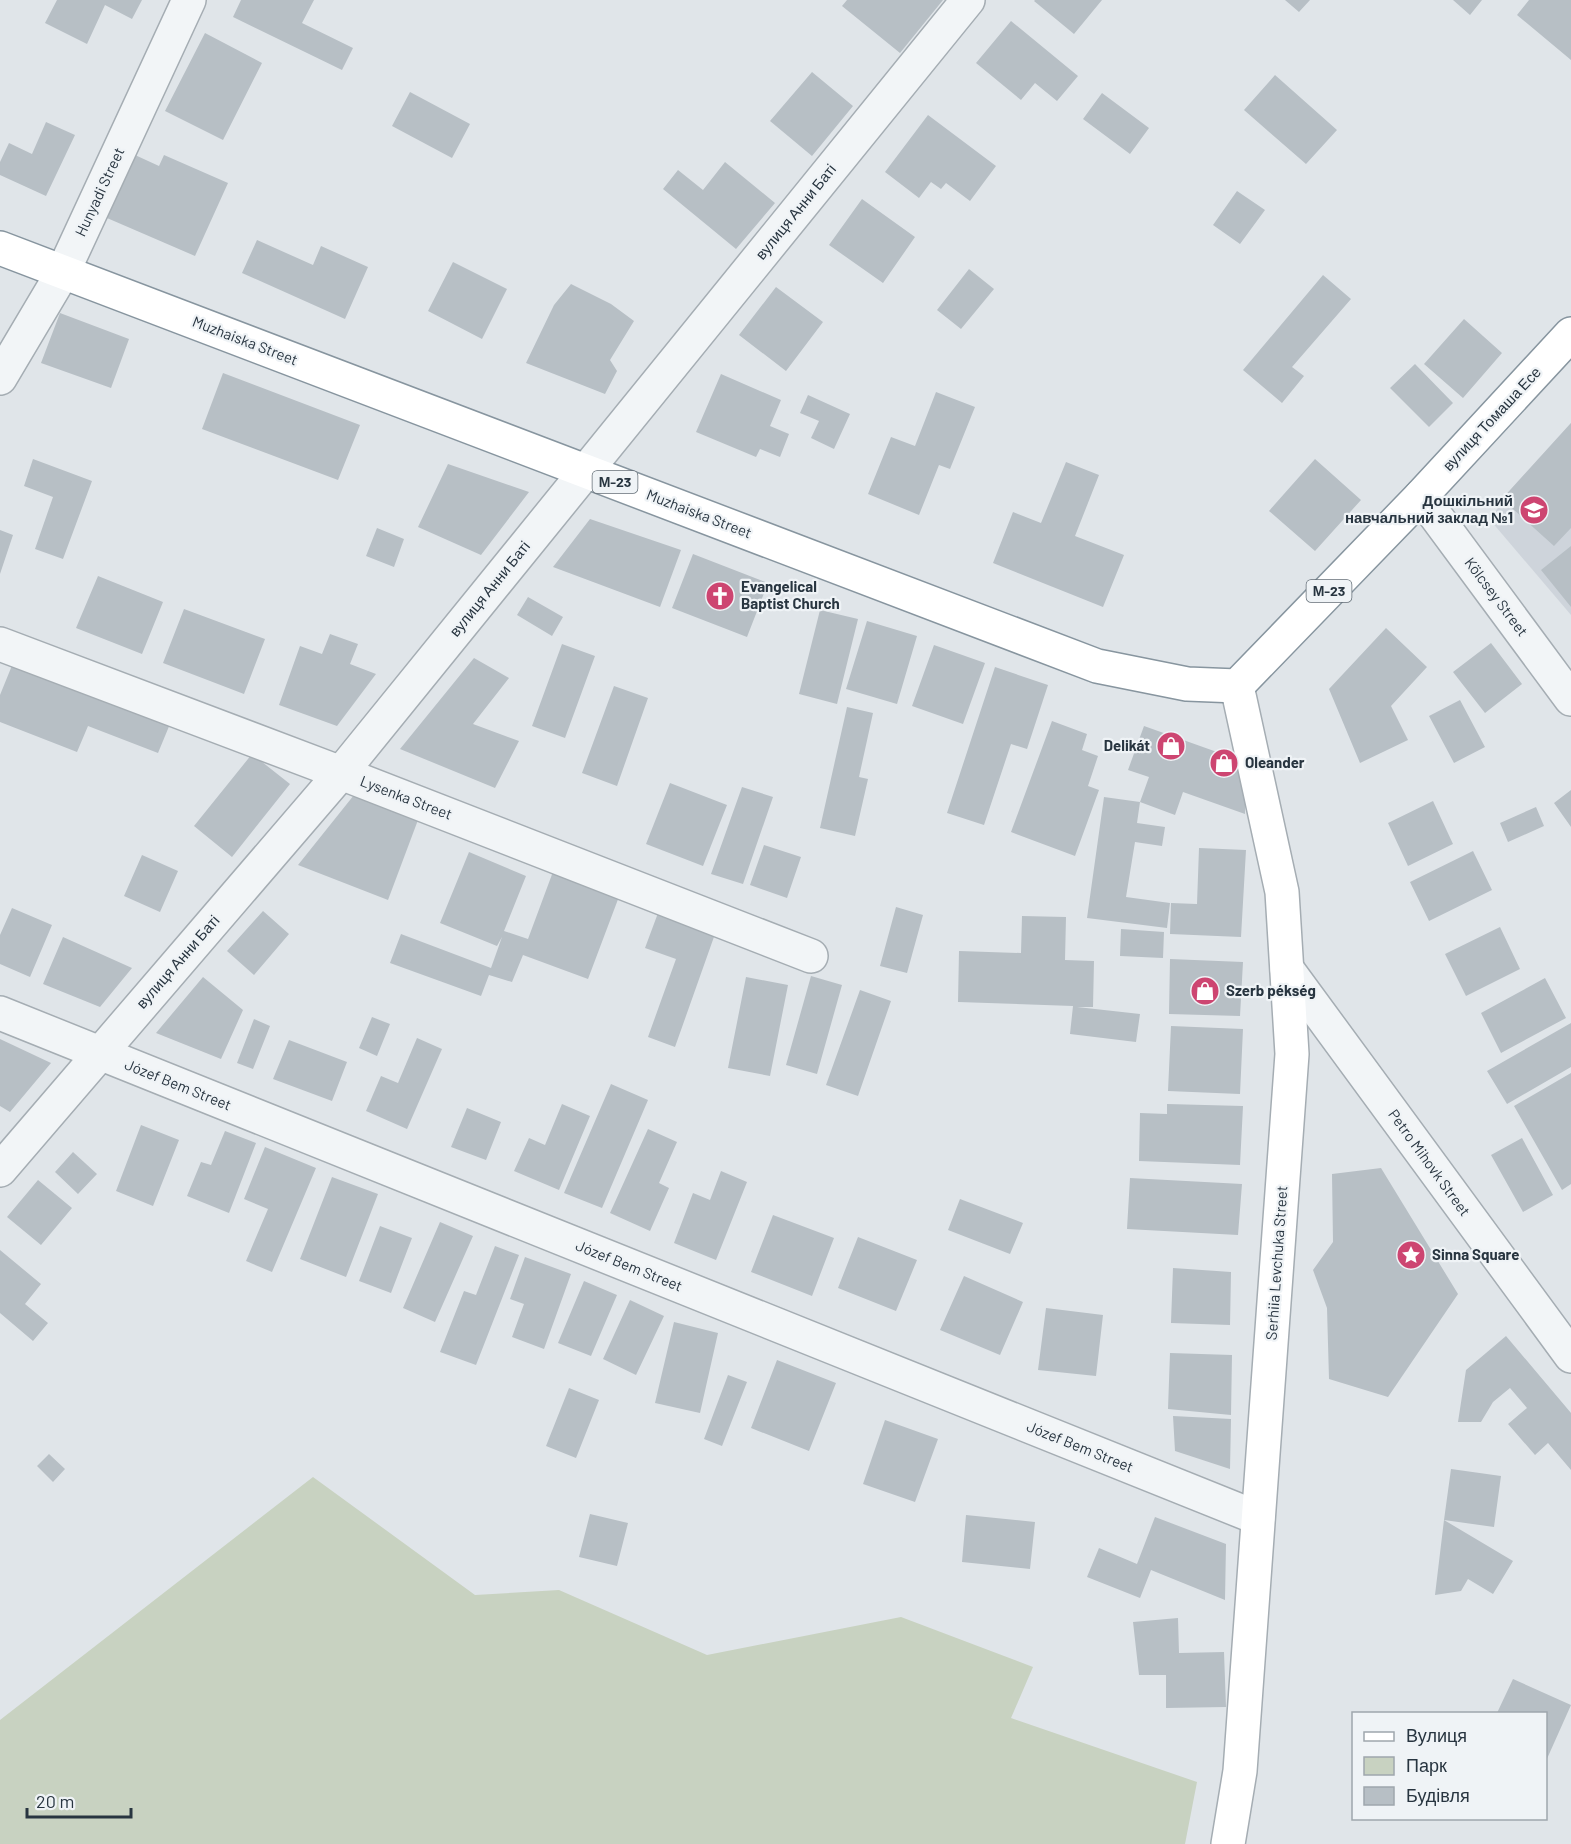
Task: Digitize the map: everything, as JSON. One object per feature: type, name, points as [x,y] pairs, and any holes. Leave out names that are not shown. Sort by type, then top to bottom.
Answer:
[{"type":"main road","name":"Muzhaiska Street","points":[[0,248],[1097,666],[1187,684],[1237,686]]},
{"type":"main road","name":"вулиця Томаша Есе","points":[[1237,686],[1421,496],[1571,334]]},
{"type":"main road","name":"Serhiia Levchuka Street","points":[[1228,1844],[1240,1771],[1292,1054],[1282,892],[1237,686]]},
{"type":"street","name":"Hunyadi Street","points":[[0,378],[63,272],[189,0]]},
{"type":"street","name":"вулиця Анни Баті","points":[[0,1170],[341,773],[968,0]]},
{"type":"street","name":"Kölcsey Street","points":[[1421,496],[1571,699]]},
{"type":"street","name":"Lysenka Street","points":[[0,644],[341,773],[811,956]]},
{"type":"street","name":"Petro Mihovk Street","points":[[1287,969],[1571,1356]]},
{"type":"street","name":"Józef Bem Street","points":[[0,1013],[1258,1518]]},
{"type":"shaded area","name":"Дошкільний навчальний заклад №1","points":[[1571,423],[1571,615],[1491,521],[1502,499]]},
{"type":"green space","points":[[313,1477],[475,1595],[559,1590],[707,1655],[901,1617],[1033,1667],[1011,1718],[1197,1782],[1185,1844],[0,1844],[0,1720]]},
{"type":"building","points":[[57,0],[142,0],[132,19],[105,5],[87,44],[45,23]]},
{"type":"building","points":[[241,0],[314,0],[302,23],[353,48],[342,70],[233,17]]},
{"type":"building","points":[[847,0],[943,0],[900,53],[842,6]]},
{"type":"building","points":[[1035,0],[1102,0],[1074,34]]},
{"type":"building","points":[[1285,0],[1310,0],[1299,12]]},
{"type":"building","points":[[1453,0],[1482,0],[1470,15]]},
{"type":"building","points":[[1529,0],[1571,0],[1571,60],[1517,15]]},
{"type":"building","points":[[1011,21],[1078,76],[1057,101],[1035,83],[1021,100],[976,63]]},
{"type":"building","points":[[205,33],[262,63],[223,140],[165,111]]},
{"type":"building","points":[[812,72],[853,106],[812,156],[770,121]]},
{"type":"building","points":[[1275,75],[1337,130],[1306,164],[1244,110]]},
{"type":"building","points":[[410,92],[470,124],[452,158],[392,126]]},
{"type":"building","points":[[1102,93],[1149,128],[1130,154],[1083,119]]},
{"type":"building","points":[[928,115],[996,166],[970,201],[946,183],[941,189],[931,182],[919,198],[885,172]]},
{"type":"building","points":[[46,122],[75,135],[46,196],[0,175],[0,162],[9,143],[32,154]]},
{"type":"building","points":[[135,155],[159,166],[164,155],[228,183],[195,256],[107,218]]},
{"type":"building","points":[[725,162],[775,203],[736,249],[663,189],[678,170],[703,190]]},
{"type":"building","points":[[1237,191],[1265,210],[1240,244],[1213,225]]},
{"type":"building","points":[[862,199],[915,237],[883,283],[829,245]]},
{"type":"building","points":[[257,240],[313,265],[321,246],[368,267],[345,319],[242,273]]},
{"type":"building","points":[[453,262],[507,289],[482,339],[428,311]]},
{"type":"building","points":[[969,269],[994,289],[961,329],[937,310]]},
{"type":"building","points":[[1323,275],[1351,299],[1292,367],[1304,376],[1282,403],[1243,370]]},
{"type":"building","points":[[571,284],[611,304],[634,321],[610,360],[617,371],[605,394],[526,363],[554,305]]},
{"type":"building","points":[[776,287],[823,322],[786,371],[739,335]]},
{"type":"building","points":[[60,313],[129,339],[111,388],[41,363]]},
{"type":"building","points":[[1464,319],[1502,353],[1463,398],[1424,364]]},
{"type":"building","points":[[1415,364],[1453,403],[1429,427],[1390,388]]},
{"type":"building","points":[[223,373],[360,425],[338,480],[202,429]]},
{"type":"building","points":[[721,374],[781,400],[770,426],[789,434],[780,457],[760,449],[756,457],[696,432]]},
{"type":"building","points":[[936,392],[975,407],[950,469],[939,465],[919,515],[868,494],[891,437],[915,446]]},
{"type":"building","points":[[808,395],[850,414],[834,449],[811,438],[819,421],[800,413]]},
{"type":"building","points":[[1571,423],[1571,528],[1554,546],[1502,499]]},
{"type":"building","points":[[33,459],[92,481],[63,559],[35,549],[53,497],[24,486]]},
{"type":"building","points":[[1315,459],[1361,500],[1315,551],[1269,511]]},
{"type":"building","points":[[1066,462],[1099,475],[1075,536],[1124,555],[1103,607],[993,563],[1013,512],[1041,523]]},
{"type":"building","points":[[448,464],[529,492],[481,555],[418,527]]},
{"type":"building","points":[[590,519],[681,550],[660,607],[553,567]]},
{"type":"building","points":[[377,528],[404,539],[394,567],[366,556]]},
{"type":"building","points":[[0,530],[13,535],[0,574]]},
{"type":"building","points":[[1571,546],[1571,607],[1541,570]]},
{"type":"building","name":"Evangelical Baptist Church","points":[[693,554],[768,583],[747,637],[672,608]]},
{"type":"building","points":[[98,576],[163,602],[142,654],[76,628]]},
{"type":"building","points":[[528,597],[563,617],[552,636],[517,615]]},
{"type":"building","points":[[184,609],[265,639],[244,694],[163,663]]},
{"type":"building","points":[[820,610],[858,619],[837,704],[799,694]]},
{"type":"building","points":[[867,621],[917,636],[897,704],[846,689]]},
{"type":"building","points":[[1386,628],[1427,667],[1391,706],[1408,740],[1360,763],[1329,689]]},
{"type":"building","points":[[330,634],[358,644],[350,664],[376,674],[337,726],[279,705],[300,646],[322,654]]},
{"type":"building","points":[[1491,643],[1522,684],[1485,713],[1453,672]]},
{"type":"building","points":[[562,644],[595,656],[565,738],[532,726]]},
{"type":"building","points":[[934,645],[985,663],[963,724],[912,706]]},
{"type":"building","points":[[474,658],[509,678],[473,724],[519,741],[495,788],[400,749]]},
{"type":"building","points":[[13,663],[170,724],[158,753],[88,726],[77,752],[0,722],[0,695]]},
{"type":"building","points":[[995,667],[1048,685],[1027,749],[1011,744],[984,825],[947,813]]},
{"type":"building","points":[[614,686],[648,698],[617,786],[582,773]]},
{"type":"building","points":[[1460,700],[1485,747],[1454,763],[1429,716]]},
{"type":"building","points":[[847,707],[873,713],[859,777],[868,779],[855,836],[820,828]]},
{"type":"building","points":[[1052,721],[1087,734],[1082,750],[1098,756],[1088,786],[1099,790],[1075,856],[1011,832]]},
{"type":"building","points":[[1144,726],[1245,762],[1245,814],[1183,792],[1175,815],[1140,802],[1149,777],[1128,770]]},
{"type":"building","points":[[252,754],[290,784],[232,857],[194,826]]},
{"type":"building","points":[[670,783],[727,805],[703,866],[646,844]]},
{"type":"building","points":[[742,787],[773,797],[743,884],[711,874]]},
{"type":"building","points":[[1571,790],[1571,827],[1554,803]]},
{"type":"building","points":[[354,795],[418,820],[388,900],[298,865]]},
{"type":"building","points":[[1104,797],[1140,802],[1137,823],[1165,827],[1162,846],[1135,842],[1126,897],[1170,903],[1167,928],[1087,918]]},
{"type":"building","points":[[1433,801],[1453,844],[1408,866],[1388,823]]},
{"type":"building","points":[[1536,807],[1544,826],[1508,842],[1500,823]]},
{"type":"building","points":[[764,845],[801,857],[787,898],[750,885]]},
{"type":"building","points":[[1199,848],[1246,850],[1241,937],[1170,934],[1171,903],[1197,904]]},
{"type":"building","points":[[1473,851],[1492,890],[1429,921],[1410,882]]},
{"type":"building","points":[[469,852],[526,876],[504,931],[528,939],[554,869],[620,894],[588,979],[523,955],[512,982],[489,975],[481,996],[390,963],[401,934],[491,968],[502,937],[497,946],[440,923]]},
{"type":"building","points":[[142,855],[178,871],[160,912],[124,896]]},
{"type":"building","points":[[896,907],[923,915],[907,973],[880,966]]},
{"type":"building","points":[[12,908],[52,925],[30,977],[0,964],[0,935]]},
{"type":"building","points":[[263,911],[289,934],[254,975],[227,951]]},
{"type":"building","points":[[658,913],[715,934],[675,1047],[648,1037],[676,959],[645,948]]},
{"type":"building","points":[[1022,916],[1066,917],[1065,960],[1094,961],[1093,1007],[1077,1007],[1140,1014],[1136,1042],[1070,1034],[1073,1006],[958,1002],[959,951],[1021,953]]},
{"type":"building","points":[[1500,927],[1520,969],[1466,996],[1445,954]]},
{"type":"building","points":[[1121,929],[1164,932],[1163,958],[1120,956]]},
{"type":"building","points":[[63,937],[132,968],[100,1007],[43,984]]},
{"type":"building","points":[[1170,959],[1243,962],[1240,1016],[1169,1014]]},
{"type":"building","points":[[811,976],[842,985],[817,1074],[786,1065]]},
{"type":"building","points":[[203,977],[243,1010],[221,1059],[156,1033]]},
{"type":"building","points":[[746,977],[788,985],[770,1076],[728,1068]]},
{"type":"building","points":[[1545,978],[1566,1018],[1501,1053],[1481,1013]]},
{"type":"building","points":[[860,990],[891,1001],[858,1096],[826,1085]]},
{"type":"building","points":[[372,1017],[390,1024],[377,1056],[359,1048]]},
{"type":"building","points":[[254,1019],[270,1026],[253,1069],[237,1063]]},
{"type":"building","points":[[1571,1023],[1571,1067],[1507,1104],[1487,1071]]},
{"type":"building","points":[[1171,1026],[1243,1029],[1240,1094],[1168,1091]]},
{"type":"building","points":[[417,1038],[442,1049],[407,1129],[366,1111],[381,1076],[398,1083]]},
{"type":"building","points":[[0,1039],[51,1063],[10,1112],[0,1106]]},
{"type":"building","points":[[289,1040],[347,1062],[332,1101],[273,1079]]},
{"type":"building","points":[[1571,1073],[1571,1184],[1562,1190],[1514,1106]]},
{"type":"building","points":[[611,1084],[648,1100],[602,1208],[564,1193]]},
{"type":"building","points":[[562,1104],[590,1116],[559,1190],[514,1171],[529,1138],[545,1145]]},
{"type":"building","points":[[1167,1104],[1243,1106],[1240,1165],[1139,1161],[1140,1113],[1167,1114]]},
{"type":"building","points":[[467,1108],[501,1122],[486,1160],[451,1147]]},
{"type":"building","points":[[141,1125],[179,1140],[153,1206],[116,1191]]},
{"type":"building","points":[[648,1129],[677,1142],[659,1183],[669,1188],[650,1231],[610,1213]]},
{"type":"building","points":[[225,1131],[256,1143],[229,1213],[187,1196],[201,1162],[211,1165]]},
{"type":"building","points":[[1522,1138],[1553,1195],[1523,1212],[1491,1155]]},
{"type":"building","points":[[265,1147],[316,1168],[272,1272],[246,1261],[268,1209],[244,1199]]},
{"type":"building","points":[[73,1152],[97,1174],[78,1194],[55,1172]]},
{"type":"building","points":[[1381,1168],[1458,1294],[1388,1397],[1329,1379],[1327,1308],[1313,1270],[1333,1242],[1332,1174]]},
{"type":"building","points":[[721,1171],[747,1182],[716,1260],[674,1243],[693,1193],[710,1200]]},
{"type":"building","points":[[332,1177],[378,1194],[346,1277],[300,1259]]},
{"type":"building","points":[[1130,1178],[1242,1184],[1238,1235],[1127,1229]]},
{"type":"building","points":[[38,1180],[72,1208],[41,1245],[7,1217]]},
{"type":"building","points":[[960,1199],[1023,1223],[1010,1254],[948,1230]]},
{"type":"building","points":[[773,1215],[834,1238],[812,1296],[751,1272]]},
{"type":"building","points":[[440,1222],[473,1236],[435,1322],[403,1308]]},
{"type":"building","points":[[380,1226],[412,1238],[391,1293],[359,1281]]},
{"type":"building","points":[[858,1237],[917,1260],[896,1311],[838,1288]]},
{"type":"building","points":[[495,1246],[519,1255],[476,1365],[440,1352],[464,1291],[476,1295]]},
{"type":"building","points":[[0,1250],[41,1284],[25,1304],[48,1323],[33,1341],[0,1313]]},
{"type":"building","points":[[525,1257],[571,1274],[544,1349],[512,1337],[524,1304],[510,1299]]},
{"type":"building","points":[[1173,1268],[1231,1272],[1230,1325],[1171,1323]]},
{"type":"building","points":[[964,1276],[1023,1302],[1000,1355],[940,1330]]},
{"type":"building","points":[[584,1281],[617,1295],[591,1356],[558,1343]]},
{"type":"building","points":[[630,1300],[664,1316],[636,1375],[603,1359]]},
{"type":"building","points":[[1046,1308],[1103,1315],[1096,1376],[1038,1370]]},
{"type":"building","points":[[674,1322],[718,1333],[700,1413],[655,1403]]},
{"type":"building","points":[[1506,1336],[1571,1413],[1571,1470],[1548,1443],[1535,1455],[1508,1424],[1527,1408],[1510,1388],[1493,1402],[1481,1422],[1458,1422],[1466,1370]]},
{"type":"building","points":[[1170,1353],[1232,1355],[1231,1415],[1168,1409]]},
{"type":"building","points":[[777,1360],[836,1383],[809,1451],[751,1428]]},
{"type":"building","points":[[728,1375],[747,1382],[722,1446],[704,1439]]},
{"type":"building","points":[[569,1388],[599,1400],[576,1458],[546,1446]]},
{"type":"building","points":[[1173,1416],[1231,1419],[1230,1469],[1175,1451]]},
{"type":"building","points":[[885,1420],[938,1439],[915,1502],[863,1484]]},
{"type":"building","points":[[49,1454],[65,1469],[53,1482],[37,1466]]},
{"type":"building","points":[[1451,1469],[1501,1476],[1494,1527],[1444,1520]]},
{"type":"building","points":[[590,1514],[628,1523],[617,1566],[579,1557]]},
{"type":"building","points":[[966,1515],[1035,1522],[1030,1569],[962,1562]]},
{"type":"building","points":[[1155,1517],[1226,1544],[1225,1600],[1151,1570],[1140,1598],[1087,1577],[1099,1548],[1137,1564]]},
{"type":"building","points":[[1444,1520],[1513,1561],[1493,1594],[1468,1579],[1461,1591],[1435,1595]]},
{"type":"building","points":[[1178,1618],[1179,1653],[1224,1652],[1226,1707],[1166,1708],[1166,1675],[1139,1675],[1133,1622]]},
{"type":"building","points":[[1513,1679],[1571,1705],[1547,1759],[1547,1712],[1497,1712]]},
{"type":"place","name":"Дошкільний навчальний заклад №1","points":[[1534,510]]},
{"type":"place","name":"Evangelical Baptist Church","points":[[720,596]]},
{"type":"place","name":"Delikát","points":[[1171,746]]},
{"type":"place","name":"Oleander","points":[[1224,763]]},
{"type":"place","name":"Szerb pékség","points":[[1205,991]]},
{"type":"place","name":"Sinna Square","points":[[1411,1255]]}]
